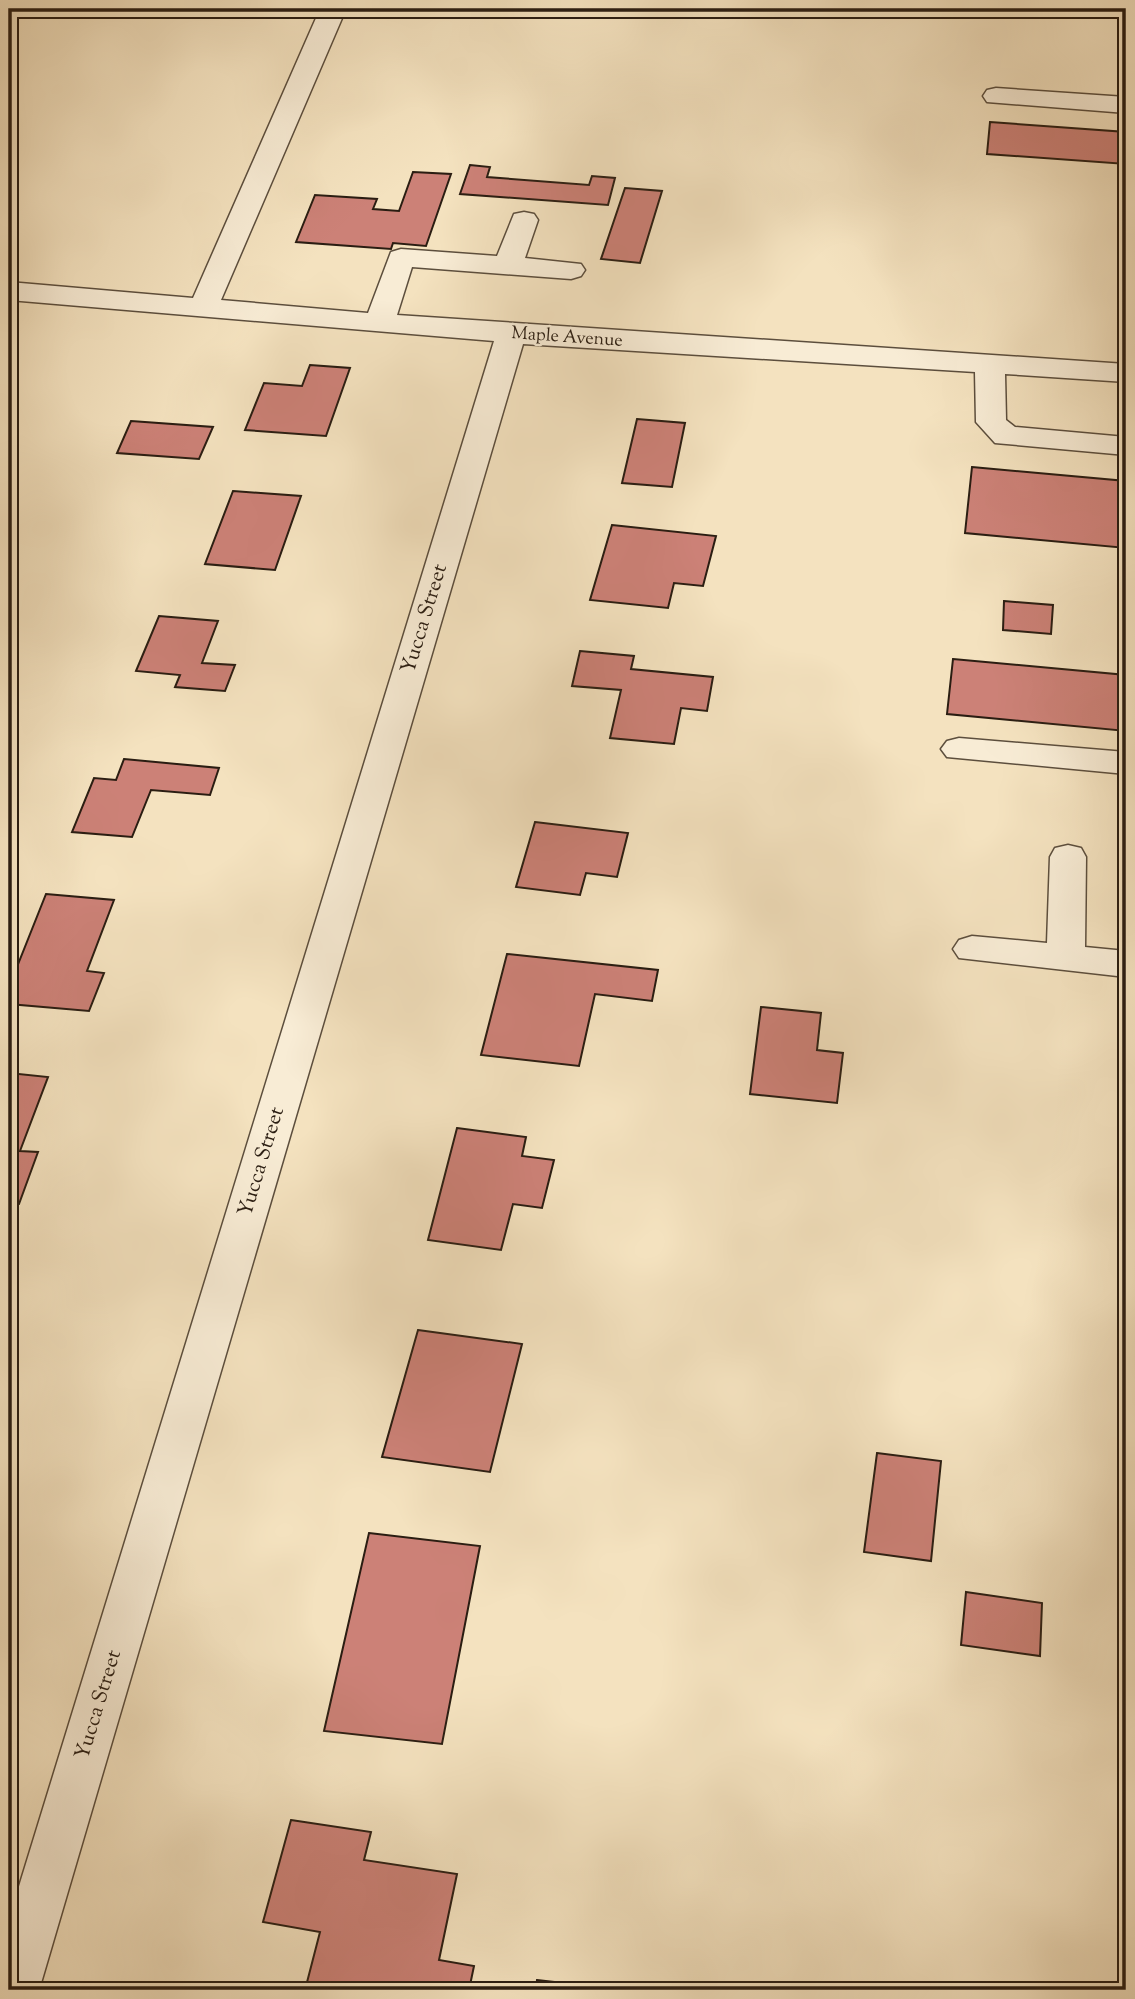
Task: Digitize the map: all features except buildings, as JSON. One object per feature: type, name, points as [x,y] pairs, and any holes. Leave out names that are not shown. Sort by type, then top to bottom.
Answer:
[{"type":"street","points":[[204,306],[333,9]]},
{"type":"street","points":[[996,96],[1126,105]]},
{"type":"street","points":[[508,266],[524,220]]},
{"type":"street","points":[[380,322],[401,258],[570,270]]},
{"type":"street","name":"Maple Avenue","points":[[9,291],[511,334],[1126,373]]},
{"type":"street","name":"Yucca Street","points":[[13,1990],[511,334]]},
{"type":"street","points":[[990,364],[992,422],[1006,436],[1126,446]]},
{"type":"street","points":[[959,749],[1126,763]]},
{"type":"street","points":[[1066,958],[1068,857]]},
{"type":"street","points":[[972,949],[1126,964]]}]
